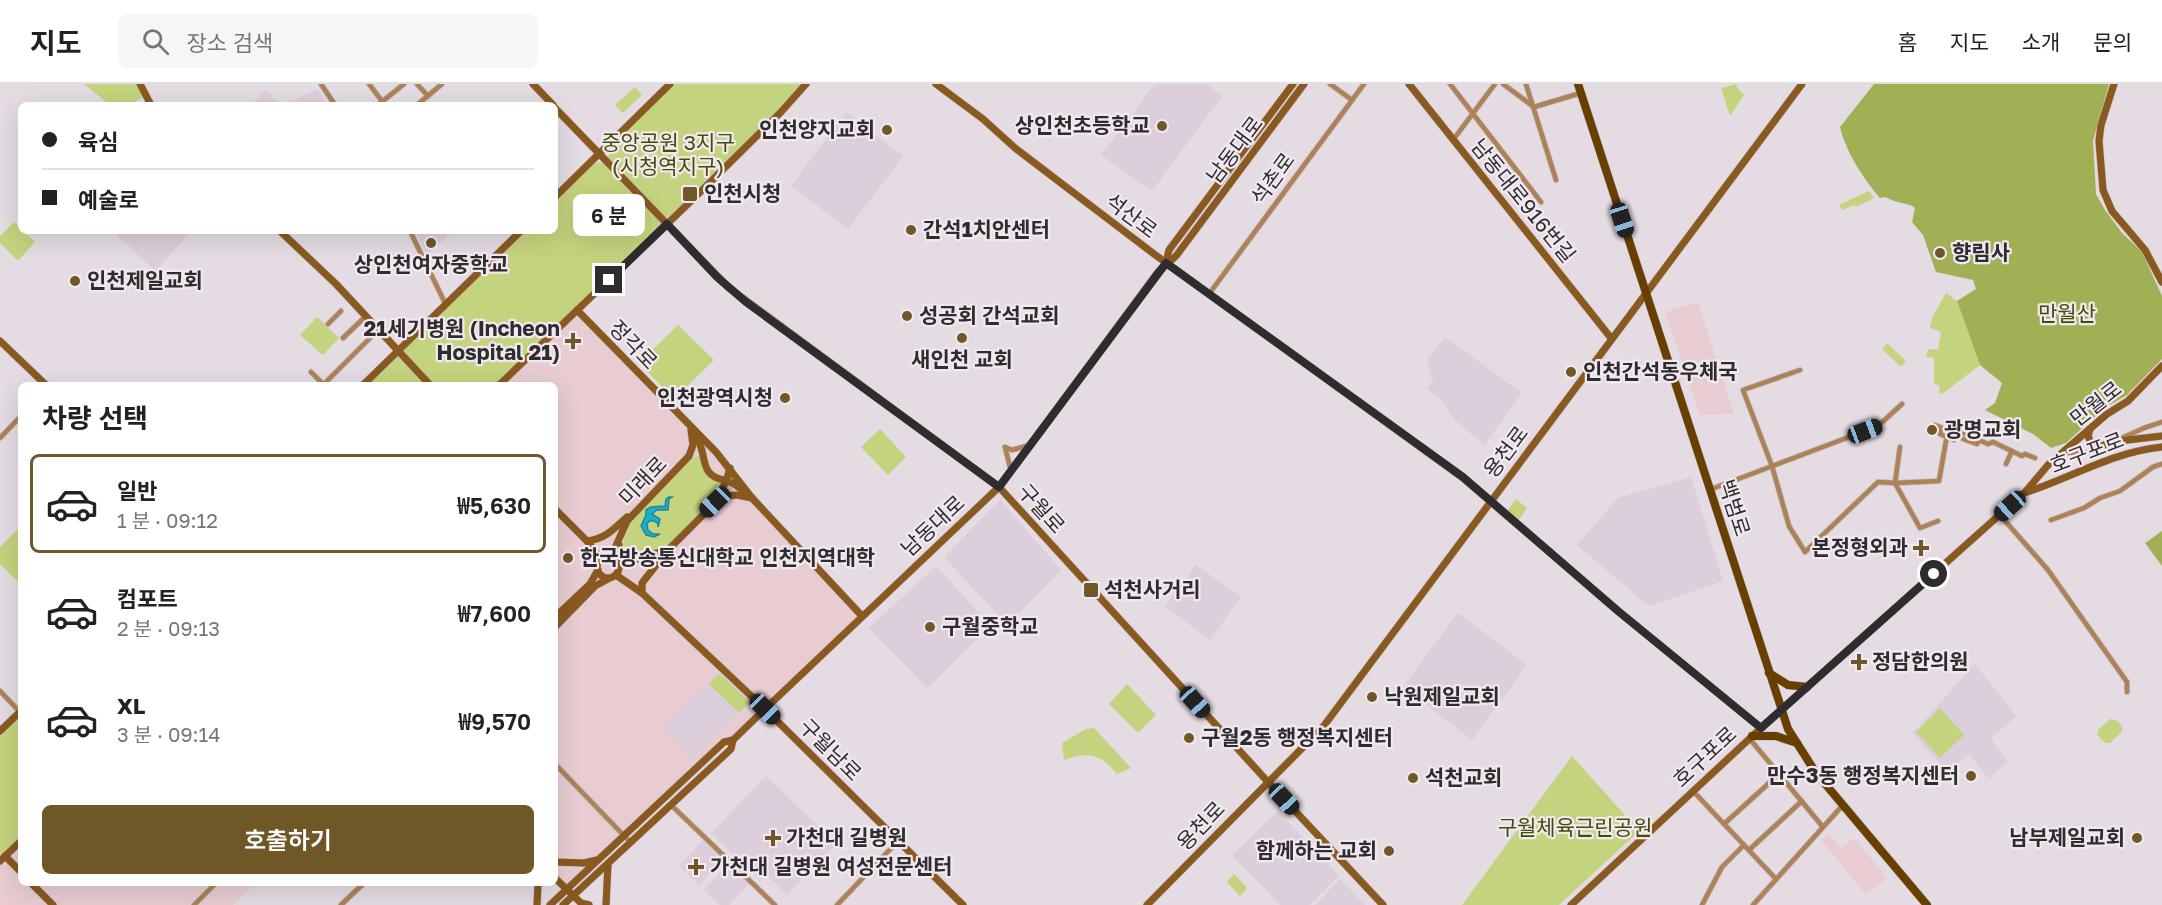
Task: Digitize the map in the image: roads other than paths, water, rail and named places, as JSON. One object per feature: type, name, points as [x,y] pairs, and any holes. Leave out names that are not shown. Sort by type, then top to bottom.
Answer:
[{"type":"main road","name":"백범로","points":[[1578,84],[1788,729],[1816,773],[1926,905]]},
{"type":"main road","points":[[1769,673],[1788,685],[1808,687]]},
{"type":"main road","points":[[1750,737],[1776,736],[1797,743]]},
{"type":"street","points":[[141,84],[150,102]]},
{"type":"street","points":[[321,84],[333,102]]},
{"type":"street","points":[[369,84],[381,102]]},
{"type":"street","points":[[384,102],[404,84]]},
{"type":"street","points":[[417,84],[428,96]]},
{"type":"street","points":[[421,102],[442,84]]},
{"type":"street","name":"구월로","points":[[532,84],[550,102]]},
{"type":"street","points":[[558,194],[670,84]]},
{"type":"street","points":[[502,382],[667,224],[780,113],[806,84]]},
{"type":"street","name":"석산로","points":[[936,84],[1015,148],[1166,263],[1463,477],[1618,611],[1761,728]]},
{"type":"street","points":[[1166,263],[1169,250],[1293,84]]},
{"type":"street","name":"남동대로","points":[[563,905],[570,893],[603,858],[724,742],[733,740],[999,487],[1166,263],[1176,256],[1304,84]]},
{"type":"street","points":[[1330,84],[1352,100]]},
{"type":"street","name":"석촌로","points":[[1209,294],[1364,84]]},
{"type":"street","name":"남동대로916번길","points":[[1409,84],[1611,338]]},
{"type":"street","points":[[1450,84],[1541,202]]},
{"type":"street","points":[[1453,140],[1495,84]]},
{"type":"street","points":[[1503,84],[1534,107]]},
{"type":"street","points":[[1526,84],[1557,180]]},
{"type":"street","name":"용천로","points":[[1147,905],[1323,727],[1802,84]]},
{"type":"street","points":[[2114,84],[2101,125],[2099,141],[2103,190],[2112,211],[2145,250],[2162,282]]},
{"type":"street","points":[[1534,107],[1581,93]]},
{"type":"street","name":"구월로","points":[[558,110],[723,282],[746,302],[999,487],[1383,905]]},
{"type":"street","points":[[283,234],[336,284],[427,382]]},
{"type":"street","points":[[411,234],[446,305]]},
{"type":"street","points":[[366,382],[518,234]]},
{"type":"street","points":[[328,324],[340,310]]},
{"type":"street","name":"정각로","points":[[577,310],[716,452],[752,498]]},
{"type":"street","points":[[343,338],[366,316]]},
{"type":"street","points":[[327,382],[378,330]]},
{"type":"street","points":[[0,340],[43,382]]},
{"type":"street","name":"만월로","points":[[2024,494],[2048,465],[2107,414],[2128,401],[2162,366]]},
{"type":"street","points":[[1800,370],[1743,390],[1772,466],[1788,526],[1805,552],[1878,482],[1939,481],[1946,441]]},
{"type":"street","points":[[310,372],[321,382]]},
{"type":"street","points":[[1709,490],[1878,426],[1902,404]]},
{"type":"street","points":[[0,438],[18,419]]},
{"type":"street","points":[[2063,452],[2096,452],[2161,422],[2162,430]]},
{"type":"street","points":[[1935,425],[1942,428],[1940,434],[1953,440],[1958,431],[1988,444],[1993,442],[2022,456],[2025,454],[2035,458]]},
{"type":"street","points":[[685,461],[692,451],[691,429]]},
{"type":"street","name":"정각로","points":[[691,429],[704,454],[709,473],[733,484],[752,498]]},
{"type":"street","points":[[2090,429],[2088,436],[2093,448],[2115,442],[2162,436]]},
{"type":"street","points":[[1963,439],[1977,444],[1979,440]]},
{"type":"street","points":[[1011,471],[1005,447],[1012,450],[1030,445]]},
{"type":"street","points":[[1900,447],[1895,483],[1920,528],[1938,521]]},
{"type":"street","name":"호구포로","points":[[1571,905],[1750,737],[2024,494],[2109,458],[2162,447]]},
{"type":"street","points":[[685,461],[716,452]]},
{"type":"street","points":[[2006,464],[2012,452]]},
{"type":"street","name":"미래로","points":[[611,557],[627,520],[685,461]]},
{"type":"street","points":[[2051,520],[2120,491],[2153,467],[2162,464]]},
{"type":"street","points":[[642,593],[642,583],[669,549],[715,502],[730,468]]},
{"type":"street","points":[[715,502],[729,495],[752,498],[862,615]]},
{"type":"street","points":[[558,512],[587,541],[601,560]]},
{"type":"street","points":[[587,541],[608,535],[629,514],[634,513]]},
{"type":"street","points":[[2000,515],[2048,570],[2127,682],[2127,692]]},
{"type":"street","points":[[620,537],[618,552],[621,556],[639,559]]},
{"type":"street","points":[[619,565],[669,549]]},
{"type":"street","points":[[558,614],[590,584],[601,560],[611,557],[619,565],[616,575],[595,586],[558,624]]},
{"type":"street","points":[[598,570],[603,577],[608,579]]},
{"type":"street","name":"구월남로","points":[[616,575],[642,593],[765,709],[963,905]]},
{"type":"street","points":[[0,691],[18,710]]},
{"type":"street","points":[[0,731],[18,714]]},
{"type":"street","points":[[1750,737],[1823,827]]},
{"type":"street","name":"남동대로","points":[[550,905],[608,864],[731,749],[733,740]]},
{"type":"street","points":[[558,767],[631,843]]},
{"type":"street","points":[[1724,824],[1779,774]]},
{"type":"street","points":[[1693,791],[1776,879]]},
{"type":"street","points":[[1749,850],[1802,801]]},
{"type":"street","points":[[671,805],[775,905]]},
{"type":"street","points":[[1753,905],[1843,805]]},
{"type":"street","points":[[837,905],[898,841]]},
{"type":"street","points":[[18,844],[3,858],[18,870]]},
{"type":"street","points":[[1702,905],[1722,867],[1744,845]]},
{"type":"street","points":[[558,862],[584,863],[603,858]]},
{"type":"street","points":[[606,905],[608,864]]},
{"type":"street","points":[[558,881],[583,904]]},
{"type":"street","points":[[34,886],[53,905]]},
{"type":"street","points":[[194,905],[213,886]]},
{"type":"street","points":[[341,905],[361,886]]},
{"type":"street","points":[[537,905],[538,886]]},
{"type":"water","points":[[672,497],[669,499],[668,510],[657,510],[652,514],[660,519],[658,527],[654,521],[649,521],[647,524],[648,530],[653,534],[660,534],[654,537],[646,535],[641,526],[646,510],[651,507],[665,506],[666,499]]},
{"type":"place","name":"상인천초등학교","points":[[1162,126]]},
{"type":"place","name":"인천양지교회","points":[[887,130]]},
{"type":"place","name":"인천시청","points":[[690,194]]},
{"type":"place","name":"간석1치안센터","points":[[911,230]]},
{"type":"place","name":"상인천여자중학교","points":[[431,243]]},
{"type":"place","name":"향림사","points":[[1940,253]]},
{"type":"place","name":"인천제일교회","points":[[75,281]]},
{"type":"place","name":"성공회 간석교회","points":[[907,316]]},
{"type":"place","name":"새인천 교회","points":[[962,338]]},
{"type":"place","name":"21세기병원 (Incheon Hospital 21)","points":[[573,341]]},
{"type":"place","name":"인천간석동우체국","points":[[1571,372]]},
{"type":"place","name":"인천광역시청","points":[[785,398]]},
{"type":"place","name":"광명교회","points":[[1932,430]]},
{"type":"place","name":"본정형외과","points":[[1921,548]]},
{"type":"place","name":"한국방송통신대학교 인천지역대학","points":[[568,558]]},
{"type":"place","name":"석천사거리","points":[[1091,590]]},
{"type":"place","name":"구월중학교","points":[[930,627]]},
{"type":"place","name":"정담한의원","points":[[1859,662]]},
{"type":"place","name":"낙원제일교회","points":[[1372,697]]},
{"type":"place","name":"구월2동 행정복지센터","points":[[1189,738]]},
{"type":"place","name":"만수3동 행정복지센터","points":[[1971,776]]},
{"type":"place","name":"석천교회","points":[[1413,778]]},
{"type":"place","name":"가천대 길병원","points":[[773,838]]},
{"type":"place","name":"남부제일교회","points":[[2137,838]]},
{"type":"place","name":"함께하는 교회","points":[[1389,851]]},
{"type":"place","name":"가천대 길병원 여성전문센터","points":[[696,867]]},
{"type":"park label","name":"중앙공원 3지구 (시청역지구)","points":[[668,155]]},
{"type":"park label","name":"만월산","points":[[2067,314]]},
{"type":"park label","name":"구월체육근린공원","points":[[1575,828]]}]
